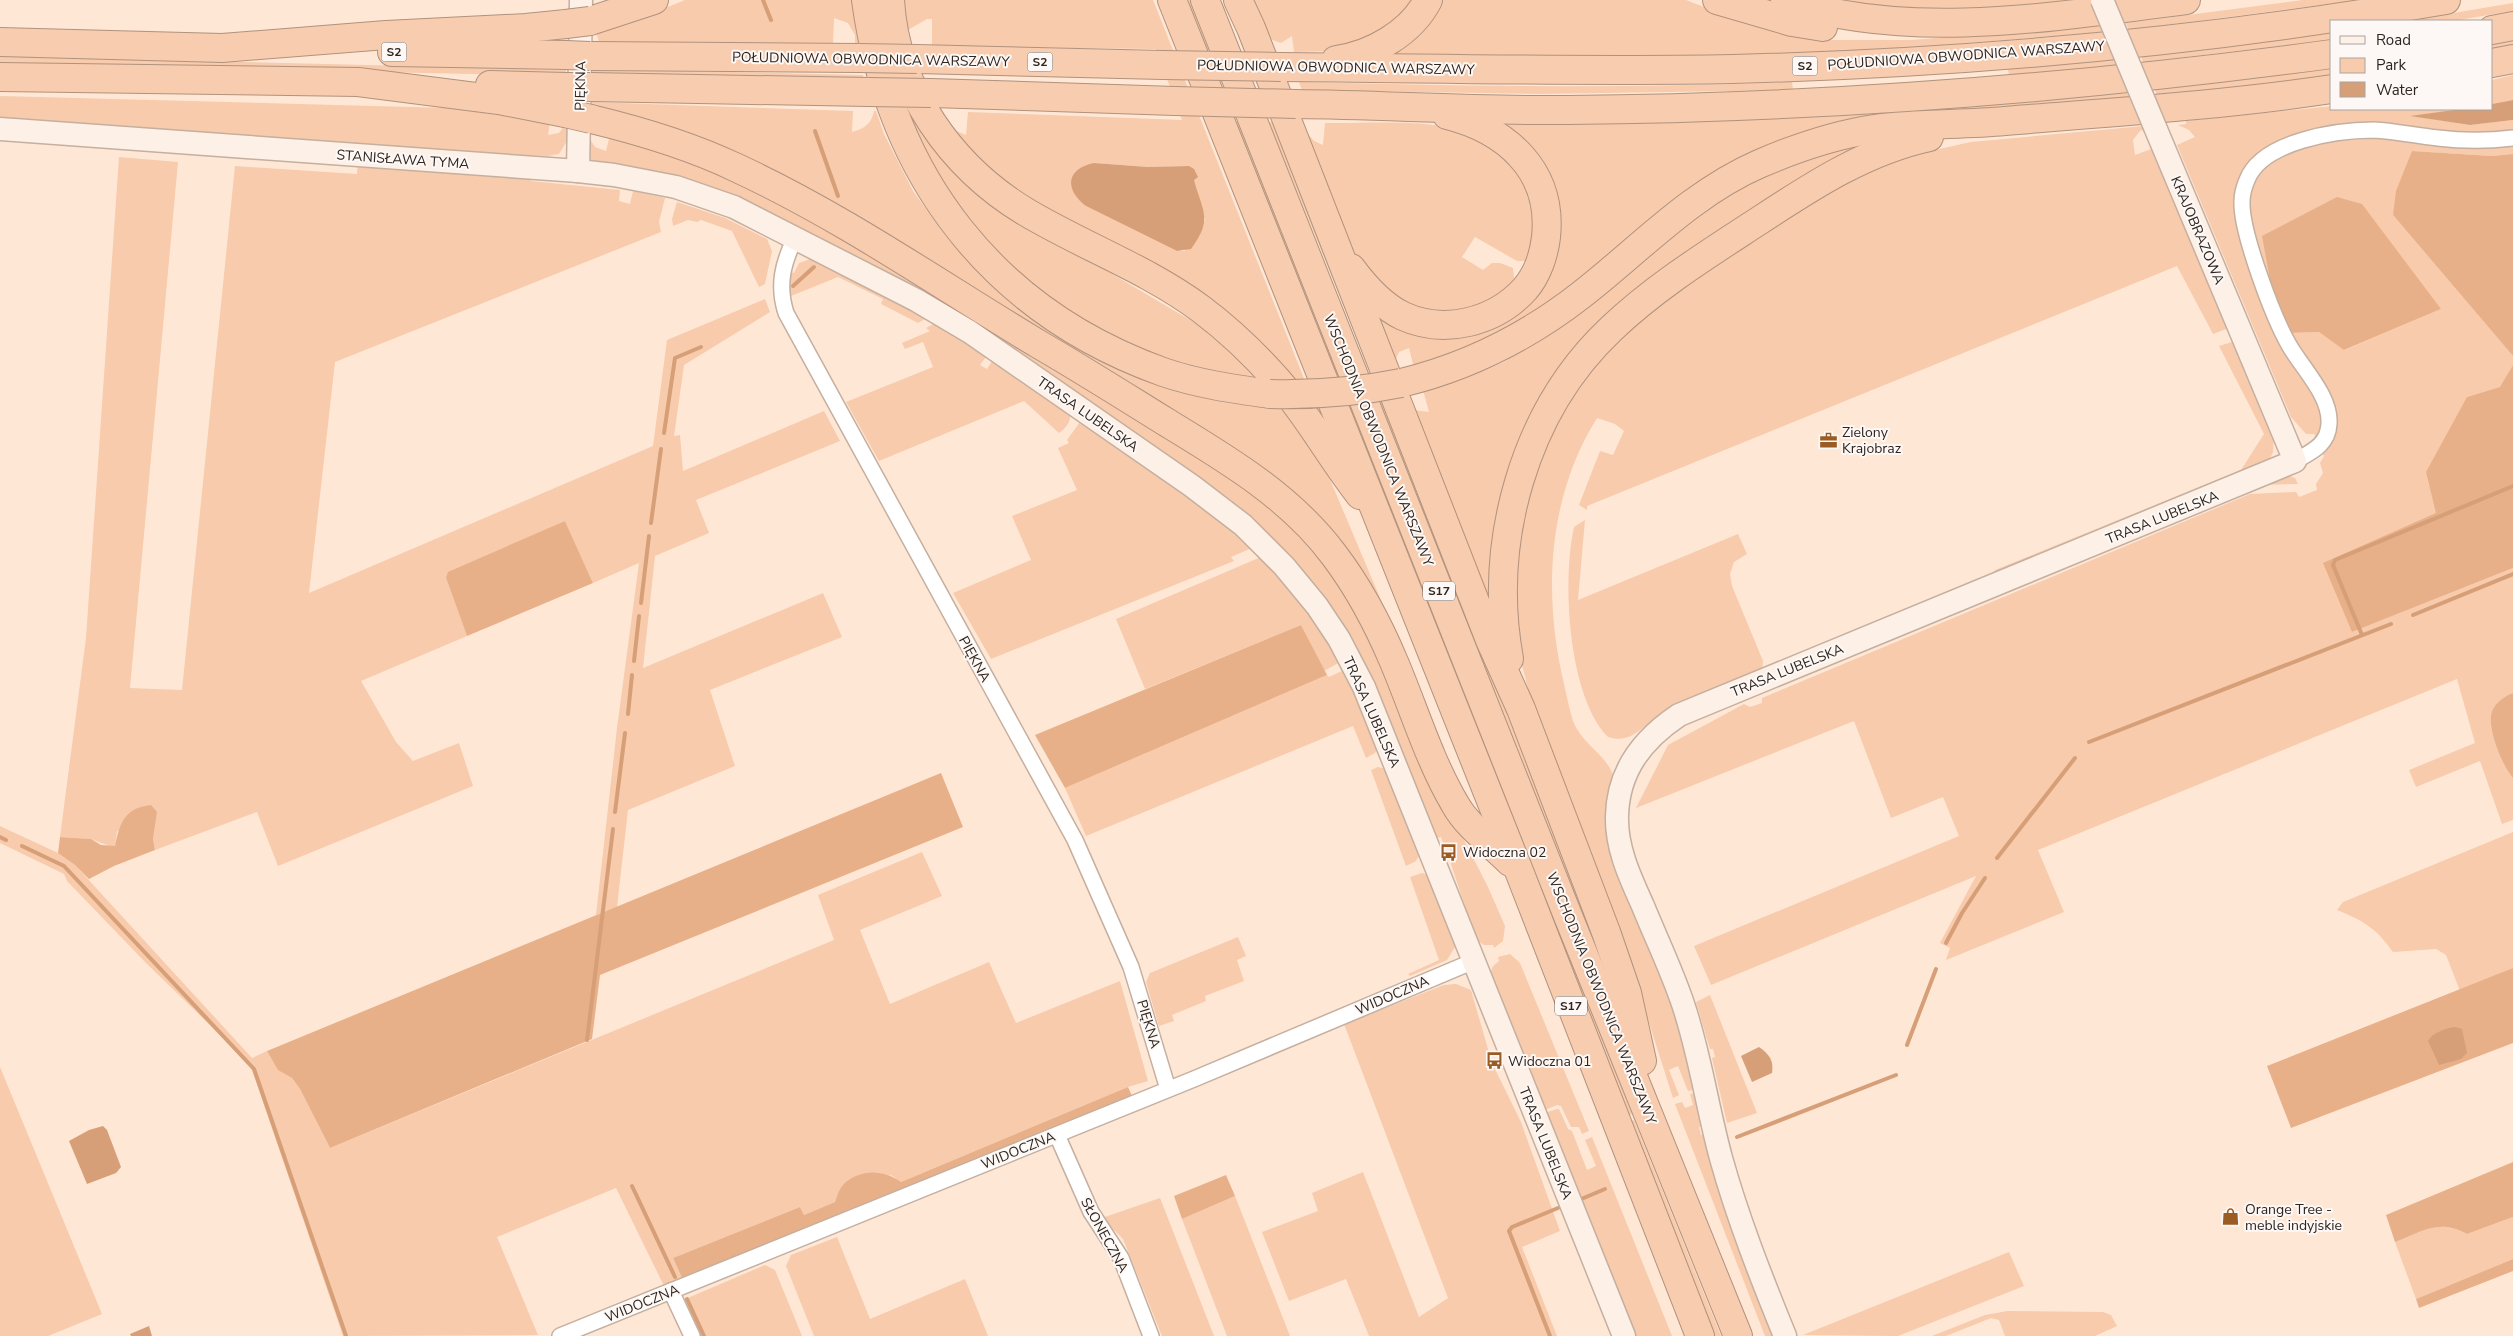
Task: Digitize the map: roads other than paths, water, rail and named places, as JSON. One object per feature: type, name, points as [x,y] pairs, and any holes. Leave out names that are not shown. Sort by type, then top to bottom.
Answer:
[{"type":"highway","points":[[222,48],[386,35],[526,28],[654,0]]},
{"type":"highway","points":[[866,0],[870,35],[880,77],[906,145],[946,213],[972,245],[1003,277],[1055,318],[1078,333],[1123,356],[1165,372],[1204,383],[1270,394],[1307,395],[1344,392],[1401,383],[1463,364],[1522,336],[1582,294],[1685,209],[1723,183],[1755,166],[1831,138],[1874,129],[1995,122],[2330,89]]},
{"type":"highway","points":[[890,0],[899,49],[918,100],[937,131],[959,158],[995,191],[1026,212],[1168,286],[1234,336],[1279,382],[1317,434],[1334,462],[1380,520]]},
{"type":"highway","name":"S17","points":[[1172,0],[1519,871],[1700,1336]]},
{"type":"highway","name":"WSCHODNIA OBWODNICA WARSZAWY","points":[[1205,0],[1568,916],[1738,1336]]},
{"type":"highway","points":[[1238,0],[1251,28],[1336,243],[1352,291],[1490,640],[1521,709],[1627,993],[1658,1136]]},
{"type":"highway","points":[[1244,0],[1251,28]]},
{"type":"highway","points":[[1281,67],[1341,59],[1371,50],[1392,39],[1409,26],[1428,0]]},
{"type":"highway","points":[[1717,0],[1792,22],[1861,32],[1933,32],[2186,0]]},
{"type":"highway","points":[[1785,0],[1858,17],[1903,22],[1957,22],[2068,14]]},
{"type":"highway","name":"POŁUDNIOWA OBWODNICA WARSZAWY","points":[[222,48],[578,56],[859,58],[1281,67],[1628,70],[1742,68],[1897,62],[2015,54],[2140,42],[2377,12],[2446,0]]},
{"type":"highway","points":[[2493,30],[2513,26]]},
{"type":"highway","name":"S2","points":[[0,42],[222,48]]},
{"type":"highway","points":[[0,77],[358,82],[578,101],[868,92],[1564,110],[1846,100],[2100,81],[2330,54]]},
{"type":"highway","points":[[2493,63],[2513,59]]},
{"type":"highway","points":[[578,101],[628,128],[682,145],[734,166],[777,187],[888,251],[1090,374],[1225,458],[1271,491],[1326,546],[1359,591],[1386,644],[1429,750],[1455,804],[1519,871]]},
{"type":"highway","points":[[1336,243],[1365,286],[1384,304],[1404,316],[1426,323],[1465,324],[1489,316],[1509,304],[1525,288],[1534,275],[1545,246],[1548,221],[1544,196],[1535,173],[1520,154],[1484,128],[1458,117],[1411,106]]},
{"type":"highway","points":[[1521,709],[1511,669],[1504,627],[1503,567],[1509,519],[1520,478],[1534,442],[1553,404],[1582,362],[1610,330],[1642,301],[1694,263],[1835,173],[1878,152],[1924,138],[1995,122]]},
{"type":"street","name":"KRAJOBRAZOWA","points":[[2102,0],[2295,460]]},
{"type":"street","name":"PIĘKNA","points":[[578,171],[579,15]]},
{"type":"street","name":"STANISŁAWA TYMA","points":[[0,129],[614,175],[676,187],[734,207],[795,238]]},
{"type":"street","points":[[2295,460],[2319,447],[2326,437],[2329,415],[2325,401],[2283,334],[2246,231],[2242,202],[2247,179],[2253,168],[2262,158],[2285,145],[2352,131],[2374,130],[2466,140],[2513,138]]},
{"type":"street","name":"PIĘKNA","points":[[795,238],[782,272],[781,294],[786,313],[1075,840],[1131,967],[1168,1089]]},
{"type":"street","name":"TRASA LUBELSKA","points":[[795,238],[916,300],[970,332],[1218,505],[1267,547],[1317,606],[1338,639],[1364,687],[1624,1336]]},
{"type":"street","name":"TRASA LUBELSKA","points":[[1784,1336],[1740,1220],[1721,1157],[1695,1043],[1682,1002],[1622,852],[1616,817],[1621,786],[1628,765],[1646,742],[1679,715],[2295,460]]},
{"type":"street","name":"WIDOCZNA","points":[[560,1336],[1057,1135],[1474,961]]},
{"type":"street","name":"SŁONECZNA","points":[[1057,1135],[1091,1212],[1121,1258],[1151,1336]]},
{"type":"street","points":[[671,1291],[692,1336]]},
{"type":"water","points":[[2513,100],[2513,120],[2470,125],[2410,116],[2454,110],[2493,110],[2493,104]]},
{"type":"water","points":[[1094,163],[1148,167],[1189,166],[1194,169],[1198,177],[1194,180],[1203,208],[1204,223],[1198,239],[1191,249],[1177,251],[1086,206],[1079,200],[1072,187],[1073,175],[1084,166]]},
{"type":"water","points":[[2455,1027],[2462,1029],[2467,1053],[2461,1059],[2439,1065],[2428,1041],[2440,1031]]},
{"type":"water","points":[[1759,1047],[1770,1058],[1772,1073],[1752,1082],[1741,1056]]},
{"type":"water","points":[[103,1126],[107,1130],[121,1167],[116,1173],[87,1184],[69,1141],[89,1130]]},
{"type":"water","points":[[149,1326],[152,1336],[131,1336],[130,1334]]},
{"type":"waterway","points":[[763,0],[771,20]]},
{"type":"waterway","points":[[815,131],[838,196]]},
{"type":"waterway","points":[[793,286],[814,267]]},
{"type":"waterway","points":[[664,433],[675,358],[701,347]]},
{"type":"waterway","points":[[651,523],[661,449]]},
{"type":"waterway","points":[[2362,635],[2333,565],[2335,560],[2513,486]]},
{"type":"waterway","points":[[641,603],[649,536]]},
{"type":"waterway","points":[[2413,615],[2513,574]]},
{"type":"waterway","points":[[634,661],[639,616]]},
{"type":"waterway","points":[[2089,742],[2391,624]]},
{"type":"waterway","points":[[628,714],[632,675]]},
{"type":"waterway","points":[[615,812],[625,733]]},
{"type":"waterway","points":[[1997,858],[2075,758]]},
{"type":"waterway","points":[[587,1040],[613,829]]},
{"type":"waterway","points":[[0,837],[6,840]]},
{"type":"waterway","points":[[22,846],[64,866],[254,1069],[346,1336]]},
{"type":"waterway","points":[[1946,943],[1962,913],[1985,878]]},
{"type":"waterway","points":[[1907,1045],[1936,969]]},
{"type":"waterway","points":[[1737,1137],[1896,1075]]},
{"type":"waterway","points":[[632,1186],[675,1277]]},
{"type":"waterway","points":[[1579,1200],[1605,1189]]},
{"type":"waterway","points":[[1550,1336],[1509,1231],[1512,1227],[1558,1208]]},
{"type":"waterway","points":[[687,1299],[704,1336]]},
{"type":"place","name":"Zielony Krajobraz","points":[[1828,440]]},
{"type":"place","name":"Widoczna 02","points":[[1449,852]]},
{"type":"place","name":"Widoczna 01","points":[[1494,1061]]},
{"type":"place","name":"Orange Tree - meble indyjskie","points":[[2231,1217]]}]
